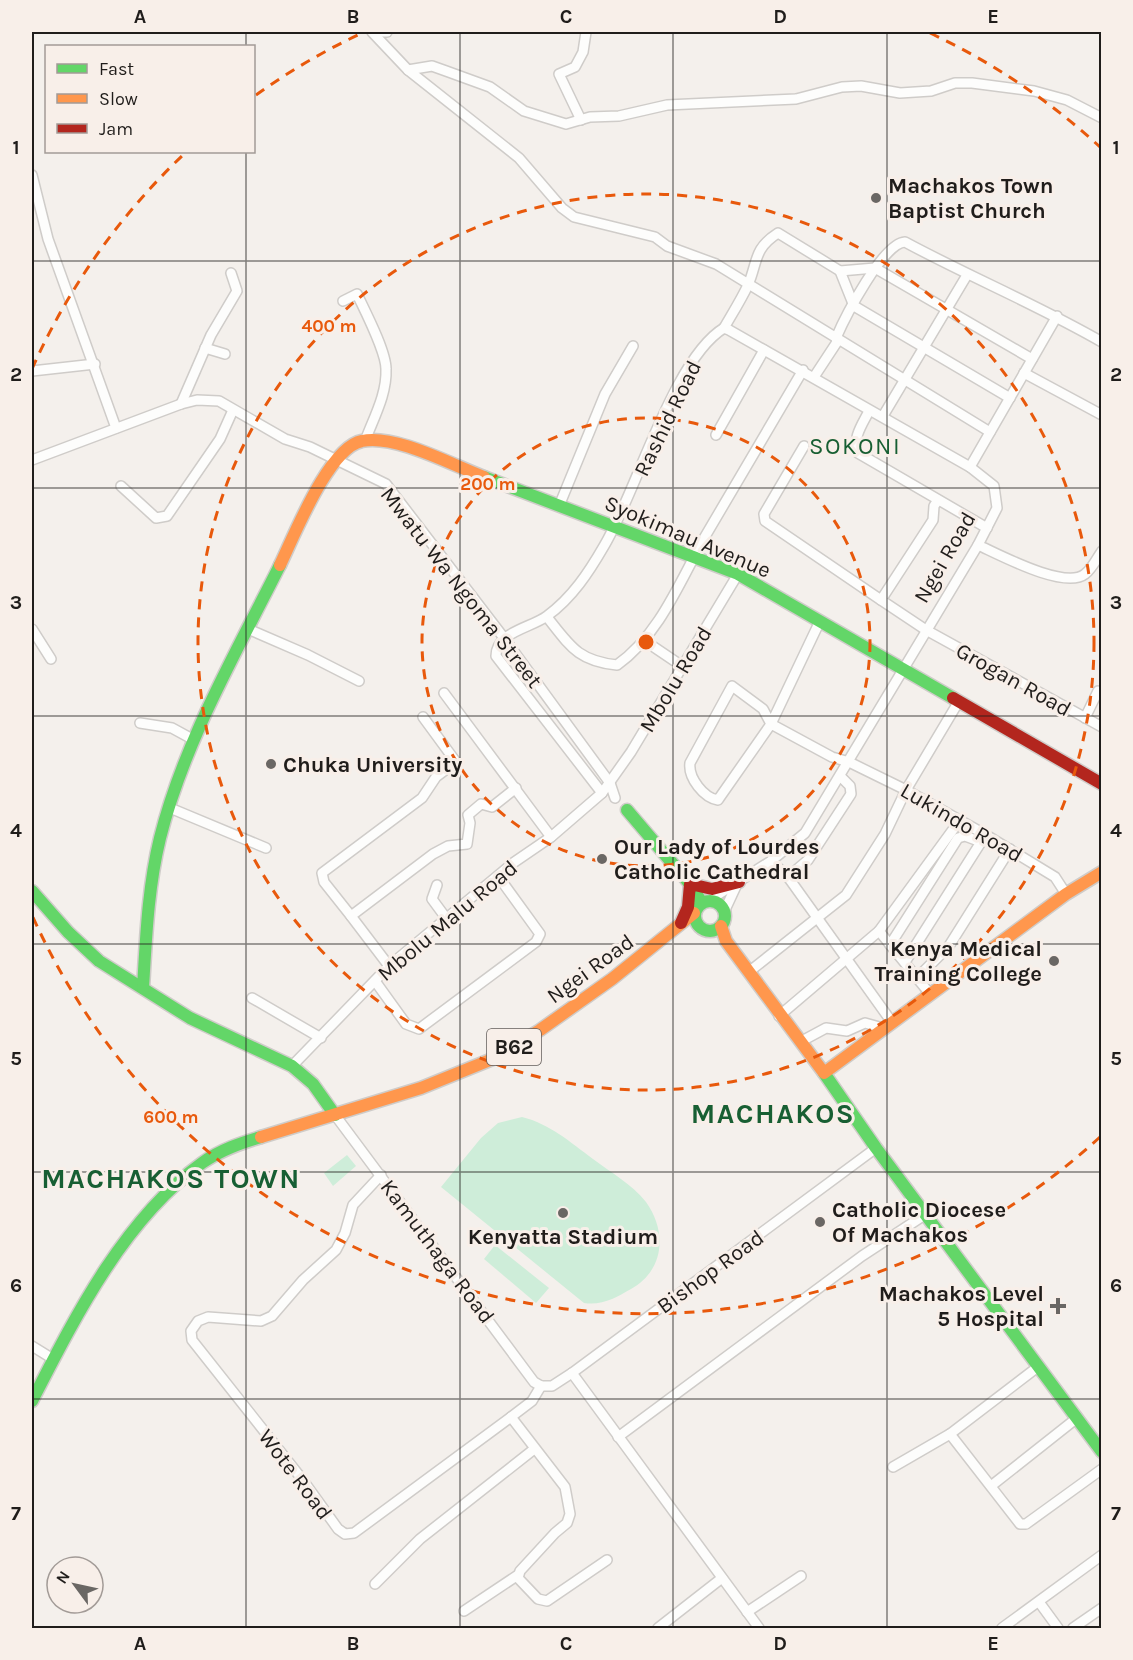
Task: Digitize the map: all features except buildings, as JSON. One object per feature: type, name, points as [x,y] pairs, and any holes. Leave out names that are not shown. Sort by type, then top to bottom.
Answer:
[{"type":"main road","points":[[143,988],[155,861],[170,808],[194,741],[306,513],[336,461],[354,443],[365,441]]},
{"type":"main road","name":"Syokimau Avenue","points":[[365,441],[397,444],[738,574],[1101,784]]},
{"type":"main road","points":[[627,810],[705,902],[718,903],[724,912],[713,930]]},
{"type":"main road","points":[[824,1072],[1066,894],[1101,872]]},
{"type":"main road","points":[[690,884],[712,890],[739,882]]},
{"type":"main road","points":[[690,884],[688,907],[675,931],[713,930]]},
{"type":"main road","points":[[32,891],[91,954],[198,1022],[292,1066],[313,1084],[335,1115]]},
{"type":"main road","name":"B62","points":[[675,931],[705,902]]},
{"type":"main road","points":[[694,913],[698,926],[713,930],[726,941],[750,971],[779,1016],[824,1072],[876,1148],[1101,1452]]},
{"type":"main road","name":"Ngei Road","points":[[335,1115],[488,1062],[536,1035],[675,931]]},
{"type":"main road","name":"B62","points":[[32,1401],[53,1359],[108,1269],[156,1206],[188,1174],[212,1156],[335,1115]]},
{"type":"street","points":[[373,32],[387,32]]},
{"type":"street","points":[[373,32],[408,70],[519,158],[573,218],[655,237],[667,246],[716,264],[990,432]]},
{"type":"street","points":[[581,120],[559,74],[575,67],[583,52],[586,32]]},
{"type":"street","points":[[408,70],[432,66],[490,87],[524,111],[559,123],[619,116],[667,105],[796,99],[842,87],[861,86],[900,93],[932,91],[955,83],[972,82],[1034,91],[1067,100],[1101,118]]},
{"type":"street","points":[[32,174],[48,240],[116,428]]},
{"type":"street","name":"Rashid Road","points":[[504,638],[547,617],[585,580],[615,528],[675,392],[704,344],[724,328],[748,284],[756,255],[765,241],[778,233],[840,271]]},
{"type":"street","points":[[814,377],[837,342],[836,338],[875,268],[894,244],[905,242],[967,275],[1057,316],[1101,342]]},
{"type":"street","points":[[1010,398],[854,306],[840,271],[875,268],[1032,359]]},
{"type":"street","points":[[181,404],[205,348],[237,291],[231,273]]},
{"type":"street","points":[[883,416],[902,380],[967,275]]},
{"type":"street","points":[[343,301],[357,294],[372,323],[387,366],[383,396],[365,441]]},
{"type":"street","points":[[724,328],[803,370],[869,411],[883,416],[970,467],[1057,316]]},
{"type":"street","points":[[559,506],[605,393],[633,346]]},
{"type":"street","points":[[205,348],[225,354]]},
{"type":"street","points":[[716,435],[764,350]]},
{"type":"street","points":[[32,371],[94,364]]},
{"type":"street","points":[[547,617],[574,650],[591,661],[616,665],[637,651],[645,641],[803,370]]},
{"type":"street","points":[[1024,373],[1101,415]]},
{"type":"street","name":"Mwatu Wa Ngoma Street","points":[[32,460],[181,404],[197,400],[219,401],[285,439],[310,447],[386,484],[504,638],[610,783],[615,798]]},
{"type":"street","points":[[121,486],[156,518],[167,516],[220,439],[233,410]]},
{"type":"street","points":[[869,411],[856,437],[855,446],[858,453],[987,528]]},
{"type":"street","name":"Grogan Road","points":[[804,446],[764,514],[765,521],[926,630],[1101,727]]},
{"type":"street","name":"Ngei Road","points":[[705,902],[771,861],[805,833],[849,762],[978,545],[997,508],[996,492],[985,477],[970,467]]},
{"type":"street","points":[[881,600],[933,520],[938,500]]},
{"type":"street","points":[[978,545],[1044,574],[1062,577],[1083,576],[1098,564],[1101,551]]},
{"type":"street","name":"Mbolu Road","points":[[610,783],[738,574]]},
{"type":"street","points":[[820,621],[771,724],[718,800],[711,798],[698,787],[690,772],[690,763],[732,686],[763,709],[771,724],[832,757],[849,762]]},
{"type":"street","points":[[32,629],[51,659]]},
{"type":"street","points":[[248,629],[308,655],[359,681]]},
{"type":"street","name":"Mwatu Wa Ngoma Street","points":[[504,638],[498,644],[496,656],[602,793]]},
{"type":"street","points":[[645,641],[682,666]]},
{"type":"street","points":[[1085,718],[1098,691]]},
{"type":"street","points":[[444,693],[551,837]]},
{"type":"street","points":[[750,971],[846,895],[885,834],[906,790],[959,701]]},
{"type":"street","points":[[389,966],[324,882],[322,873],[422,798],[436,777],[456,762],[423,717]]},
{"type":"street","points":[[140,723],[172,728],[194,741]]},
{"type":"street","name":"Lukindo Road","points":[[849,762],[960,820],[983,839],[1010,849],[1055,877],[1066,894]]},
{"type":"street","points":[[788,877],[808,860],[851,794],[850,786],[840,776]]},
{"type":"street","name":"Mbolu Malu Road","points":[[292,1066],[389,966],[498,876],[551,837],[602,793],[610,783]]},
{"type":"street","points":[[351,916],[433,854],[448,846],[467,844],[470,823],[468,815],[481,804],[492,807],[516,788]]},
{"type":"street","points":[[602,793],[615,798],[627,810]]},
{"type":"street","points":[[170,808],[266,848]]},
{"type":"street","points":[[779,1016],[879,931],[960,820]]},
{"type":"street","points":[[890,945],[958,837],[983,839],[905,962]]},
{"type":"street","points":[[916,978],[949,946],[1010,849]]},
{"type":"street","points":[[771,861],[788,877],[818,918],[887,1025]]},
{"type":"street","points":[[375,981],[406,1024],[419,1029],[536,942],[540,934],[498,876]]},
{"type":"street","points":[[724,912],[739,882]]},
{"type":"street","points":[[437,885],[432,899],[446,918]]},
{"type":"street","points":[[879,931],[930,994]]},
{"type":"street","points":[[252,998],[321,1038]]},
{"type":"street","points":[[800,1042],[826,1028],[847,1031],[865,1023],[887,1025]]},
{"type":"street","name":"Kamuthaga Road","points":[[335,1115],[534,1382],[541,1386]]},
{"type":"street","name":"Bishop Road","points":[[541,1386],[552,1386],[572,1373],[876,1148]]},
{"type":"street","name":"Wote Road","points":[[381,1175],[353,1205],[345,1233],[336,1250],[303,1280],[272,1316],[261,1321],[208,1317],[198,1322],[193,1328],[192,1340],[302,1479],[338,1529],[345,1534],[354,1533],[511,1417],[532,1401],[541,1386]]},
{"type":"street","points":[[618,1437],[862,1256],[926,1214]]},
{"type":"street","points":[[32,1346],[53,1359]]},
{"type":"street","points":[[893,1467],[950,1434],[1039,1366]]},
{"type":"street","points":[[572,1373],[759,1629]]},
{"type":"street","points":[[465,1611],[518,1575],[570,1517],[565,1487],[533,1450],[511,1417]]},
{"type":"street","points":[[991,1486],[1077,1418]]},
{"type":"street","points":[[950,1434],[1018,1522],[1024,1524],[1101,1469]]},
{"type":"street","points":[[375,1584],[420,1539],[533,1450]]},
{"type":"street","points":[[1002,1629],[1101,1555]]},
{"type":"street","points":[[518,1575],[538,1599],[548,1601],[607,1560]]},
{"type":"street","points":[[747,1612],[801,1576]]},
{"type":"street","points":[[658,1629],[722,1578]]},
{"type":"street","points":[[1039,1602],[1058,1629]]},
{"type":"street","points":[[1073,1629],[1101,1608]]},
{"type":"green space","name":"Kenyatta Stadium","points":[[522,1117],[542,1124],[559,1134],[628,1184],[646,1202],[653,1213],[659,1237],[656,1261],[651,1271],[631,1289],[603,1302],[584,1303],[441,1187],[481,1138],[498,1123]]},
{"type":"green space","points":[[347,1155],[356,1166],[333,1186],[324,1173]]},
{"type":"green space","points":[[495,1245],[549,1288],[536,1303],[484,1259]]},
{"type":"traffic: fast","points":[[484,477],[738,574],[953,698]]},
{"type":"traffic: fast","points":[[143,988],[153,875],[170,802],[213,698],[280,565]]},
{"type":"traffic: fast","points":[[627,810],[690,884],[702,903]]},
{"type":"traffic: fast","points":[[32,891],[68,932],[99,961],[190,1018],[292,1066],[313,1084],[335,1115]]},
{"type":"traffic: fast","points":[[710,901],[721,905],[725,916],[721,927],[710,931],[699,927],[695,916],[699,905],[710,901]]},
{"type":"traffic: fast","points":[[824,1073],[876,1148],[1102,1452]]},
{"type":"traffic: fast","points":[[32,1401],[84,1304],[125,1241],[149,1212],[174,1186],[209,1158],[231,1147],[261,1137]]},
{"type":"traffic: slow","points":[[280,565],[325,475],[350,447],[362,441],[375,440],[407,446],[484,477]]},
{"type":"traffic: slow","points":[[721,926],[726,941],[824,1073],[1066,894],[1102,872]]},
{"type":"traffic: slow","points":[[261,1137],[421,1088],[495,1058],[540,1030],[612,979],[694,913]]},
{"type":"traffic: jam","points":[[953,698],[1102,784]]},
{"type":"traffic: jam","points":[[681,923],[688,907],[690,884],[712,889],[739,882]]},
{"type":"place","name":"Machakos Town Baptist Church","points":[[876,198]]},
{"type":"place","name":"Chuka University","points":[[271,764]]},
{"type":"place","name":"Our Lady of Lourdes Catholic Cathedral","points":[[602,859]]},
{"type":"place","name":"Kenya Medical Training College","points":[[1054,961]]},
{"type":"place","name":"Kenyatta Stadium","points":[[563,1213]]},
{"type":"place","name":"Catholic Diocese Of Machakos","points":[[820,1222]]},
{"type":"place","name":"Machakos Level 5 Hospital","points":[[1058,1306]]},
{"type":"district","name":"SOKONI","points":[[855,446]]},
{"type":"district","name":"MACHAKOS","points":[[773,1113]]},
{"type":"district","name":"MACHAKOS TOWN","points":[[171,1178]]}]
